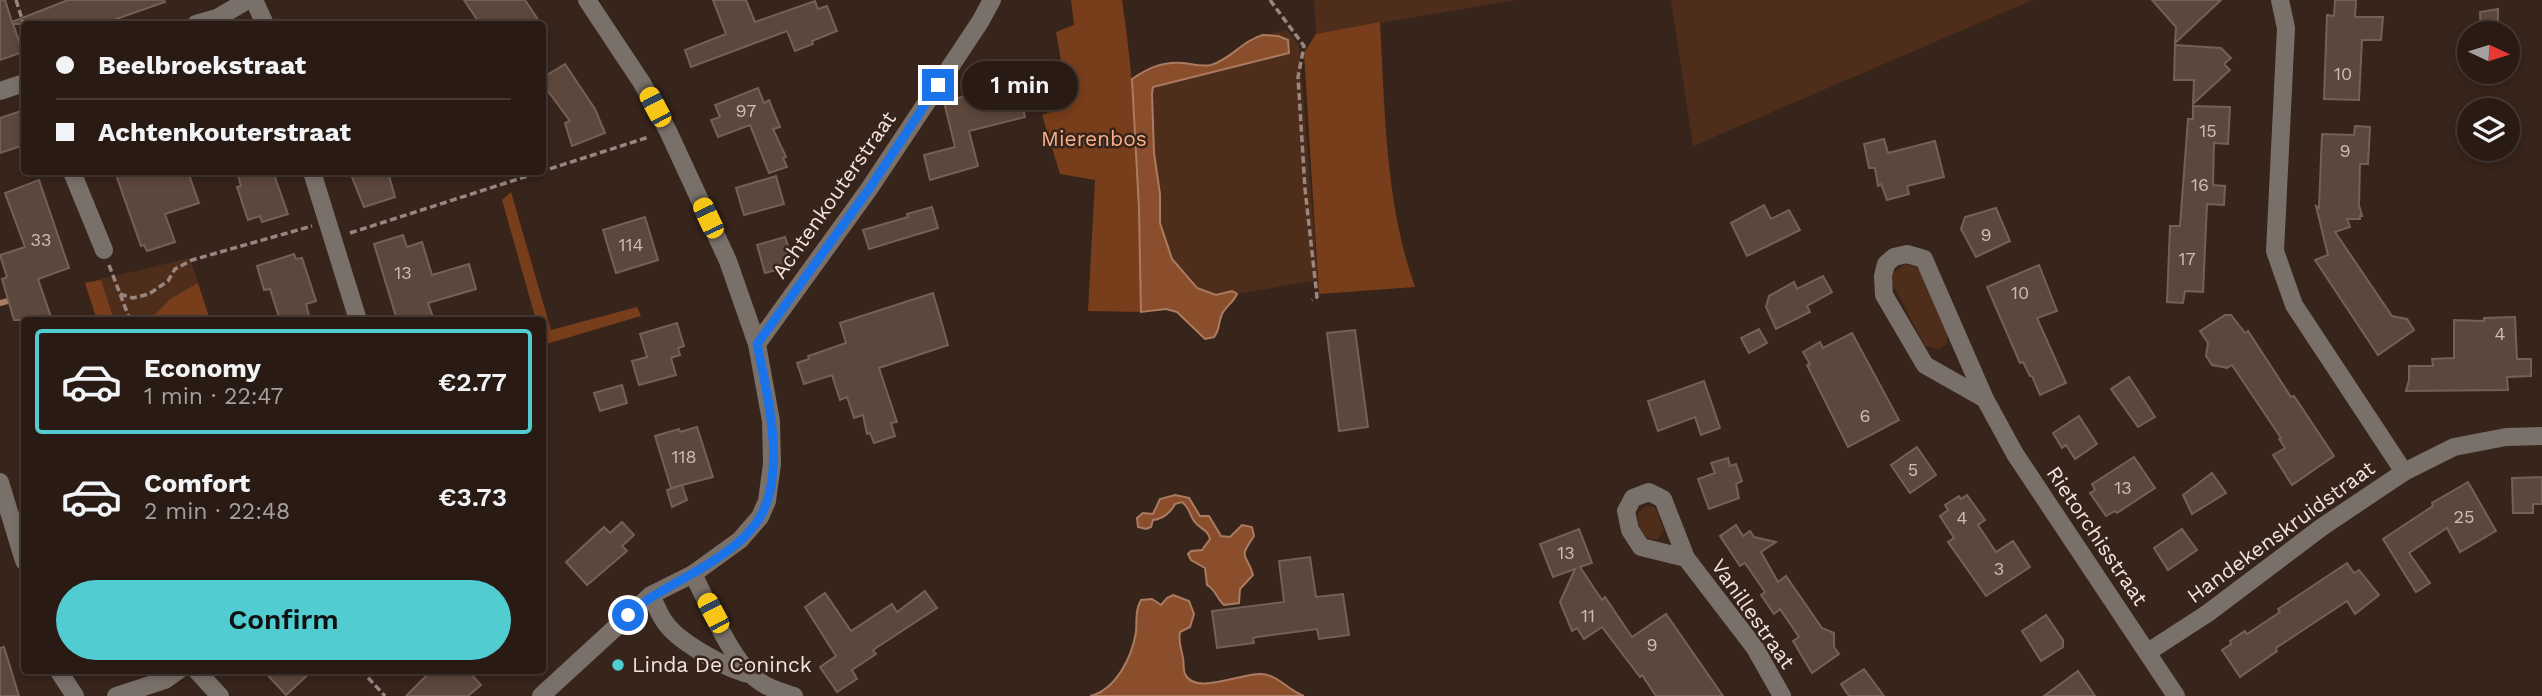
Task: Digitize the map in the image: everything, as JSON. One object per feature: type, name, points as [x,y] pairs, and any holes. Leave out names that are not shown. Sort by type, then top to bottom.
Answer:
[{"type":"street","points":[[207,21],[218,18],[248,0]]},
{"type":"street","points":[[254,0],[264,21]]},
{"type":"street","points":[[541,696],[651,595],[692,574],[740,540],[760,517],[767,501],[772,464],[771,421],[757,344],[728,261],[668,131],[642,83],[587,0]]},
{"type":"street","name":"Achtenkouterstraat","points":[[757,344],[869,189],[992,0]]},
{"type":"street","name":"Handekenskruidstraat","points":[[2280,0],[2286,28],[2274,251],[2294,305],[2404,472]]},
{"type":"street","points":[[0,91],[21,84]]},
{"type":"street","points":[[73,175],[104,250]]},
{"type":"street","points":[[313,175],[357,317]]},
{"type":"street","name":"Rietorchisstraat","points":[[1985,399],[1925,365],[1884,295],[1883,276],[1886,264],[1894,257],[1907,254],[1924,259],[1985,399],[2015,454],[2176,696]]},
{"type":"street","name":"Handekenskruidstraat","points":[[2148,652],[2208,613],[2322,527],[2404,472],[2454,446],[2506,437],[2542,436]]},
{"type":"street","points":[[0,482],[21,551]]},
{"type":"street","name":"Vanillestraat","points":[[1686,558],[1755,648],[1782,696]]},
{"type":"street","points":[[692,574],[749,674]]},
{"type":"street","points":[[651,595],[669,628],[721,664],[794,696]]},
{"type":"street","points":[[61,674],[75,696]]},
{"type":"street","points":[[116,696],[165,680],[173,674]]},
{"type":"street","points":[[200,674],[220,696]]},
{"type":"path","points":[[16,0],[23,21]]},
{"type":"path","points":[[1270,0],[1304,46],[1298,77],[1305,189],[1317,297],[1312,300]]},
{"type":"path","points":[[546,167],[668,131]]},
{"type":"path","points":[[120,294],[133,298],[149,294],[168,281],[176,269],[192,260],[330,230],[518,175]]},
{"type":"path","points":[[110,268],[129,317]]},
{"type":"path","points":[[365,674],[385,696]]},
{"type":"shaded area","points":[[1314,0],[1516,0],[1316,34]]},
{"type":"shaded area","points":[[1671,0],[2033,0],[1693,146]]},
{"type":"shaded area","points":[[1287,30],[1299,45],[1318,280],[1237,294],[1232,291],[1218,295],[1206,293],[1196,287],[1178,268],[1162,232],[1151,123],[1153,87],[1288,54],[1278,36],[1263,35]]},
{"type":"shaded area","points":[[1263,35],[1288,40],[1289,53],[1153,87],[1154,153],[1160,194],[1160,223],[1172,259],[1197,288],[1216,295],[1232,291],[1237,294],[1222,314],[1214,337],[1205,339],[1177,312],[1166,309],[1141,312],[1132,79],[1162,64],[1211,65]]},
{"type":"shaded area","points":[[190,258],[209,317],[96,317],[85,283]]},
{"type":"shaded area","points":[[1905,264],[1916,267],[1921,273],[1942,317],[1947,341],[1939,349],[1925,346],[1891,280],[1892,274]]},
{"type":"shaded area","points":[[1175,495],[1189,498],[1200,516],[1209,516],[1221,536],[1230,537],[1242,525],[1252,527],[1254,536],[1245,556],[1253,575],[1240,589],[1239,603],[1224,605],[1207,585],[1205,568],[1191,560],[1188,554],[1202,550],[1210,539],[1182,502],[1175,504],[1163,517],[1153,520],[1151,527],[1138,527],[1137,518],[1143,513],[1153,514],[1160,499]]},
{"type":"shaded area","points":[[1647,506],[1655,507],[1664,530],[1658,539],[1648,538],[1640,528],[1638,513]]},
{"type":"shaded area","points":[[1173,595],[1189,601],[1194,614],[1190,627],[1180,632],[1179,636],[1184,672],[1190,680],[1208,683],[1261,674],[1273,677],[1304,696],[1090,696],[1108,687],[1127,662],[1134,642],[1141,600],[1152,599],[1161,605]]},
{"type":"green space","name":"Mierenbos","points":[[1071,0],[1122,0],[1135,117],[1141,312],[1088,311],[1095,180],[1060,174],[1042,115],[1069,106],[1056,32],[1074,25]]},
{"type":"green space","points":[[1380,22],[1385,123],[1392,189],[1405,255],[1415,287],[1319,294],[1304,53],[1316,34]]},
{"type":"green space","points":[[511,192],[551,330],[637,307],[641,316],[546,344],[546,317],[535,317],[502,200]]},
{"type":"green space","points":[[101,280],[113,317],[96,317],[85,283]]},
{"type":"green space","points":[[198,283],[209,317],[153,317],[170,299]]},
{"type":"building","points":[[0,0],[5,0],[12,22],[68,0],[165,2],[111,21],[21,21],[21,24],[13,24],[21,53],[0,60]]},
{"type":"building","points":[[464,0],[525,0],[539,21],[478,21]]},
{"type":"building","points":[[713,0],[746,0],[755,22],[815,1],[818,9],[827,6],[837,31],[795,51],[787,31],[691,67],[685,50],[726,34]]},
{"type":"building","points":[[2152,0],[2221,0],[2175,43],[2176,27]]},
{"type":"building","points":[[2335,0],[2356,0],[2355,17],[2383,17],[2381,40],[2362,40],[2359,100],[2324,99],[2327,15],[2334,16]]},
{"type":"building","points":[[2498,9],[2498,21],[2480,21],[2480,12]]},
{"type":"building","points":[[2175,45],[2221,48],[2231,58],[2224,64],[2230,70],[2193,104],[2194,80],[2174,80]]},
{"type":"building","points":[[565,64],[595,109],[605,133],[572,146],[565,123],[570,121],[546,88],[546,76]]},
{"type":"building","points":[[758,88],[764,103],[769,100],[780,127],[773,129],[786,157],[783,158],[787,167],[769,173],[750,125],[718,137],[711,120],[720,117],[715,105]]},
{"type":"building","points":[[1019,91],[1025,117],[969,131],[978,166],[930,180],[924,155],[955,147],[944,102],[976,93],[978,101]]},
{"type":"building","points":[[2193,106],[2230,107],[2228,144],[2214,143],[2213,185],[2225,186],[2224,205],[2207,204],[2203,292],[2185,291],[2183,303],[2167,302],[2170,226],[2180,226],[2188,119],[2193,119]]},
{"type":"building","points":[[21,111],[21,146],[0,153],[0,118]]},
{"type":"building","points":[[2355,126],[2370,127],[2368,164],[2360,164],[2359,205],[2362,216],[2360,219],[2347,219],[2350,227],[2335,232],[2392,316],[2407,319],[2414,330],[2378,355],[2315,260],[2328,255],[2316,206],[2319,208],[2322,134],[2354,135]]},
{"type":"building","points":[[1884,139],[1888,153],[1935,141],[1944,177],[1907,186],[1909,194],[1887,200],[1881,184],[1878,186],[1875,168],[1869,168],[1864,144]]},
{"type":"building","points":[[116,175],[189,175],[199,203],[165,214],[175,242],[147,251],[144,245],[141,246]]},
{"type":"building","points":[[238,175],[274,175],[288,214],[262,222],[260,216],[248,220],[237,187],[241,186]]},
{"type":"building","points":[[351,175],[389,175],[395,197],[364,207]]},
{"type":"building","points":[[776,176],[784,204],[744,215],[736,188]]},
{"type":"building","points":[[39,180],[69,268],[38,279],[51,317],[21,317],[21,320],[14,320],[2,279],[7,277],[0,255],[25,247],[5,193]]},
{"type":"building","points":[[1764,205],[1771,219],[1789,210],[1800,230],[1747,256],[1731,223]]},
{"type":"building","points":[[932,207],[938,228],[869,249],[863,230]]},
{"type":"building","points":[[1996,208],[2010,241],[1976,257],[1961,229],[1965,217]]},
{"type":"building","points":[[645,217],[658,260],[616,273],[603,230]]},
{"type":"building","points":[[403,235],[407,247],[422,242],[432,275],[469,264],[476,289],[428,303],[433,317],[396,317],[374,244]]},
{"type":"building","points":[[785,237],[794,265],[765,273],[757,245]]},
{"type":"building","points":[[294,254],[296,259],[302,258],[316,301],[306,304],[309,317],[279,317],[270,289],[264,290],[257,266]]},
{"type":"building","points":[[2039,265],[2057,311],[2037,318],[2066,383],[2040,395],[2032,376],[2023,362],[2020,363],[1987,287]]},
{"type":"building","points":[[1823,276],[1832,292],[1807,306],[1810,312],[1776,329],[1766,307],[1769,296],[1794,282],[1797,289]]},
{"type":"building","points":[[933,293],[948,345],[879,368],[897,422],[891,423],[895,436],[874,443],[870,433],[867,434],[863,415],[854,418],[847,397],[840,400],[832,375],[804,384],[797,363],[809,359],[808,356],[846,343],[840,323]]},
{"type":"building","points":[[2225,315],[2231,315],[2245,333],[2248,331],[2334,456],[2292,485],[2273,455],[2285,448],[2279,439],[2281,438],[2232,365],[2227,368],[2212,365],[2206,356],[2208,343],[2200,331]]},
{"type":"building","points":[[2515,317],[2517,359],[2531,359],[2531,376],[2507,377],[2508,390],[2406,391],[2409,366],[2433,366],[2432,359],[2454,358],[2454,320],[2484,321],[2484,318]]},
{"type":"building","points":[[677,323],[684,346],[678,348],[680,355],[671,358],[676,375],[639,385],[632,361],[647,357],[640,334]]},
{"type":"building","points":[[1759,329],[1767,343],[1749,353],[1741,338]]},
{"type":"building","points":[[1355,330],[1368,427],[1339,431],[1327,333]]},
{"type":"building","points":[[1852,333],[1899,420],[1848,447],[1803,352],[1820,342],[1823,348]]},
{"type":"building","points":[[2129,377],[2155,417],[2138,427],[2111,389]]},
{"type":"building","points":[[1704,381],[1720,428],[1701,435],[1695,417],[1658,431],[1648,401]]},
{"type":"building","points":[[622,385],[627,403],[600,411],[594,393]]},
{"type":"building","points":[[2079,416],[2097,444],[2075,459],[2066,445],[2062,448],[2053,433]]},
{"type":"building","points":[[697,427],[713,477],[671,488],[655,436]]},
{"type":"building","points":[[1917,447],[1936,475],[1910,493],[1891,465]]},
{"type":"building","points":[[2134,457],[2155,488],[2117,513],[2115,511],[2106,516],[2090,493],[2095,490],[2092,484]]},
{"type":"building","points":[[1728,458],[1730,466],[1736,464],[1742,481],[1736,484],[1739,498],[1709,509],[1698,479],[1715,473],[1711,463]]},
{"type":"building","points":[[2212,473],[2226,493],[2192,514],[2183,495]]},
{"type":"building","points":[[2542,477],[2542,504],[2533,504],[2533,513],[2513,513],[2512,478]]},
{"type":"building","points":[[2468,482],[2496,531],[2460,552],[2447,528],[2409,553],[2430,583],[2416,592],[2383,539],[2433,506],[2432,503]]},
{"type":"building","points":[[682,485],[687,500],[672,507],[667,490]]},
{"type":"building","points":[[1967,495],[1985,520],[1978,525],[1996,552],[2013,541],[2030,567],[1986,596],[1948,542],[1954,538],[1940,516],[1948,510],[1945,505],[1959,496],[1961,499]]},
{"type":"building","points":[[622,522],[634,535],[622,546],[627,551],[587,585],[566,562],[604,527],[610,533]]},
{"type":"building","points":[[1736,525],[1743,536],[1750,531],[1754,537],[1776,542],[1761,552],[1778,582],[1786,576],[1822,628],[1834,633],[1834,647],[1839,654],[1812,673],[1793,641],[1799,637],[1780,609],[1774,614],[1761,595],[1765,592],[1745,563],[1740,566],[1720,536]]},
{"type":"building","points":[[1579,529],[1592,563],[1580,567],[1602,600],[1605,597],[1632,637],[1666,614],[1723,696],[1656,696],[1602,627],[1584,639],[1577,628],[1572,631],[1560,602],[1575,569],[1553,577],[1540,544]]},
{"type":"building","points":[[2182,529],[2197,550],[2168,570],[2154,548]]},
{"type":"building","points":[[1310,557],[1316,597],[1343,594],[1349,635],[1319,639],[1317,629],[1257,637],[1253,638],[1254,643],[1217,648],[1212,611],[1284,602],[1279,561]]},
{"type":"building","points":[[2347,563],[2354,573],[2359,570],[2379,595],[2355,614],[2347,601],[2276,648],[2277,651],[2240,677],[2222,650],[2231,644],[2230,641],[2245,631],[2247,634],[2280,612],[2278,609]]},
{"type":"building","points":[[925,591],[937,608],[873,650],[876,654],[852,670],[857,679],[837,692],[820,667],[836,656],[805,607],[825,593],[851,631],[892,604],[897,612]]},
{"type":"building","points":[[2046,615],[2063,640],[2063,647],[2041,661],[2022,631]]},
{"type":"building","points":[[4,647],[19,696],[0,696],[0,648]]},
{"type":"building","points":[[1864,669],[1884,696],[1849,696],[1841,684]]},
{"type":"building","points":[[2078,671],[2095,696],[2044,696]]},
{"type":"building","points":[[267,674],[309,674],[286,695]]},
{"type":"building","points":[[428,674],[471,674],[481,685],[468,696],[406,696]]},
{"type":"waterway","points":[[0,303],[15,299]]},
{"type":"place","name":"Linda De Coninck","points":[[618,665]]},
{"type":"route","points":[[628,615],[651,595],[692,574],[726,552],[752,529],[760,517],[767,501],[772,464],[771,421],[757,344],[869,189],[938,85]]}]
